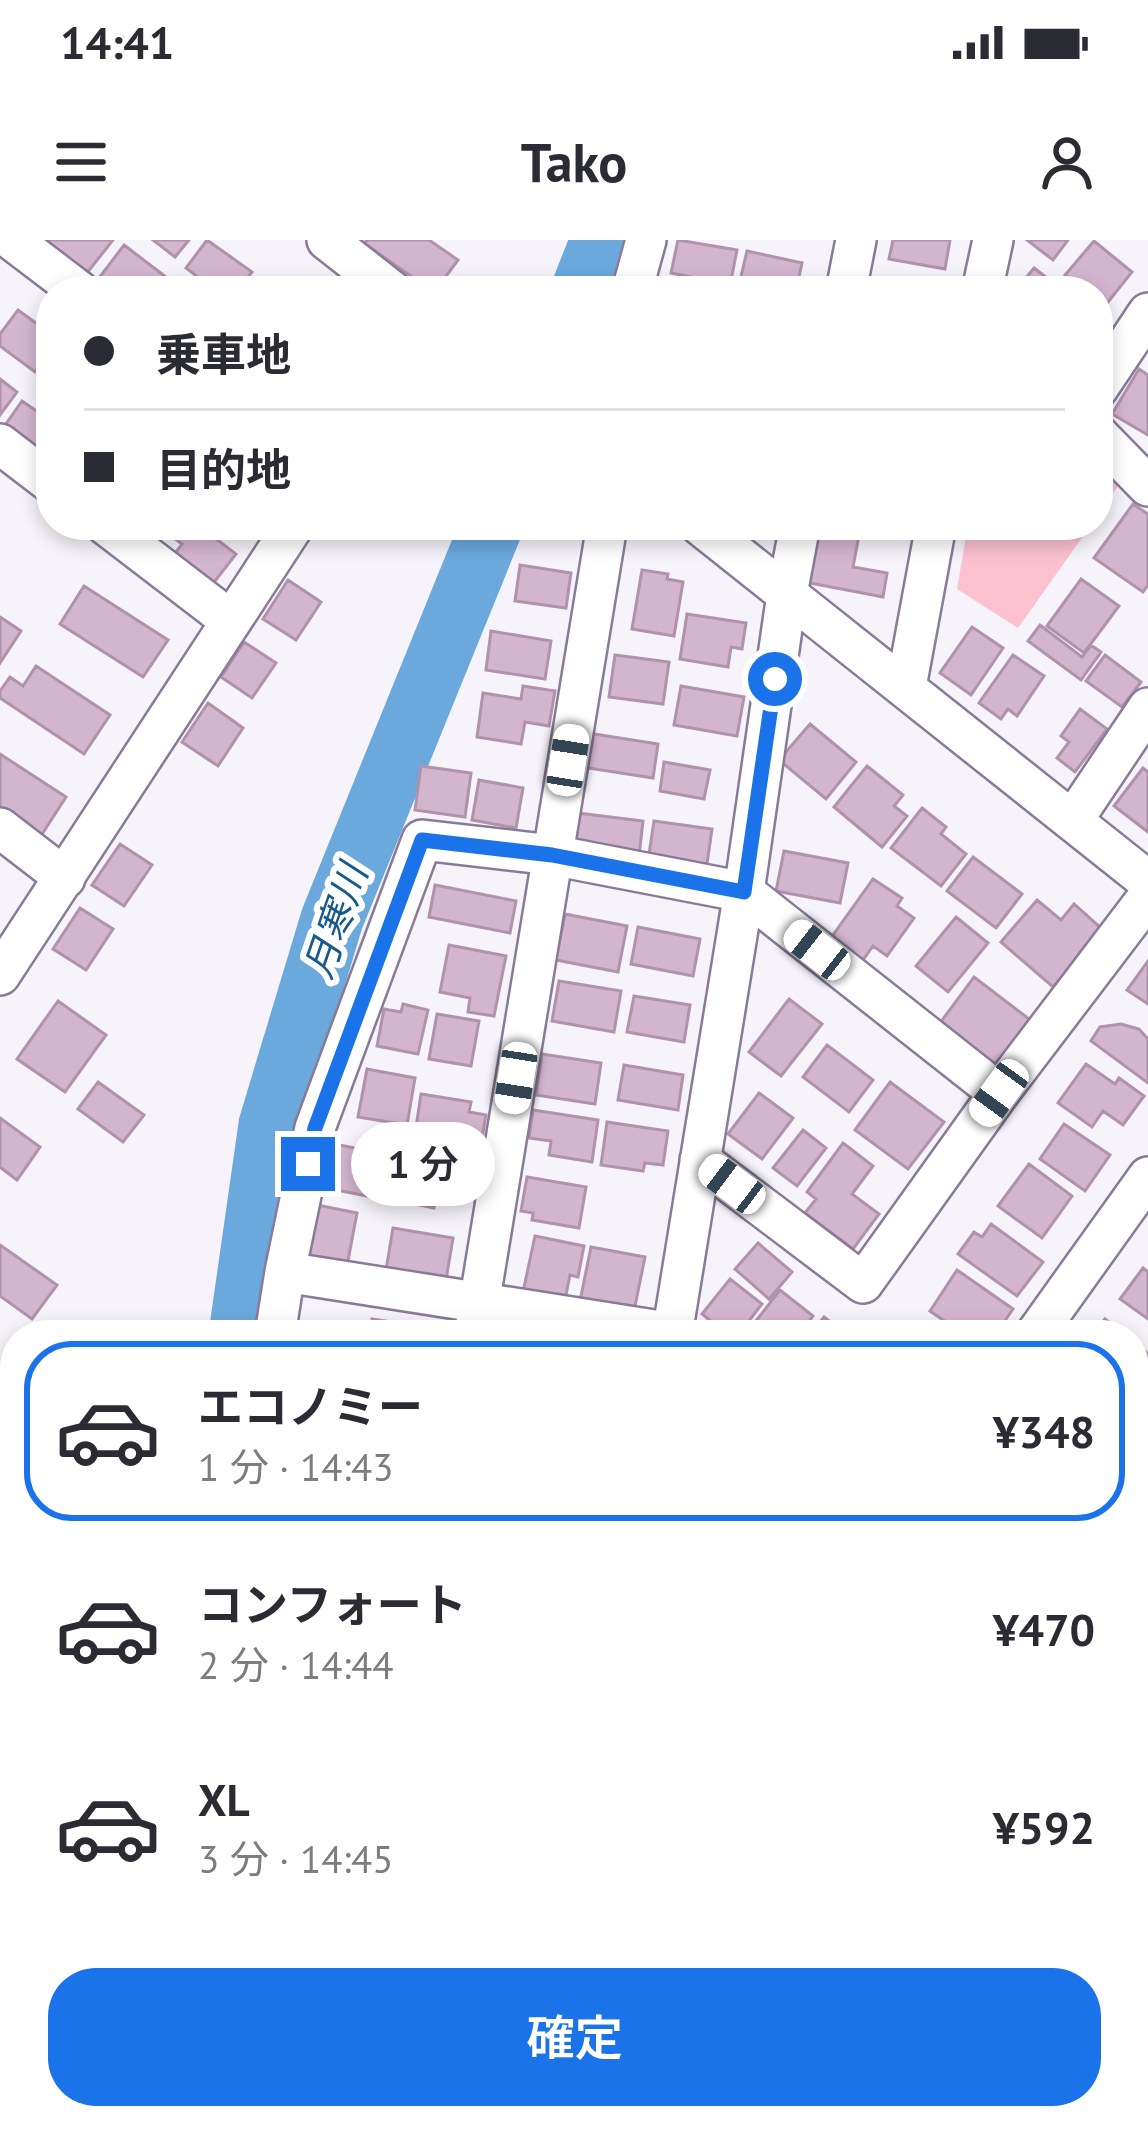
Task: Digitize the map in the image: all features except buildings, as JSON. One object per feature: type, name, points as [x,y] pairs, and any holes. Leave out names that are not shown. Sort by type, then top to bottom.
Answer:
[{"type":"street","points":[[12,240],[59,276]]},
{"type":"street","points":[[327,240],[373,276]]},
{"type":"street","points":[[636,276],[646,240]]},
{"type":"street","points":[[849,276],[856,240]]},
{"type":"street","points":[[985,276],[993,240]]},
{"type":"street","points":[[1113,366],[1148,313]]},
{"type":"street","points":[[0,444],[36,472]]},
{"type":"street","points":[[1113,450],[1148,486]]},
{"type":"street","points":[[126,540],[230,620]]},
{"type":"street","points":[[0,975],[284,540]]},
{"type":"street","points":[[285,1272],[477,1319],[604,540]]},
{"type":"street","points":[[719,540],[1148,880]]},
{"type":"street","points":[[674,1320],[797,540]]},
{"type":"street","points":[[906,687],[933,540]]},
{"type":"street","points":[[1073,820],[1148,708]]},
{"type":"street","points":[[0,828],[65,878]]},
{"type":"street","points":[[277,1320],[315,1128],[422,840],[552,855],[744,892],[999,1093]]},
{"type":"street","points":[[700,1160],[863,1283],[1148,897]]},
{"type":"street","points":[[1046,1320],[1147,1181]]},
{"type":"shaded area","points":[[965,540],[1080,540],[1018,628],[957,589]]},
{"type":"waterway","name":"月寒川","points":[[588,276],[602,240]]},
{"type":"waterway","name":"月寒川","points":[[242,1320],[270,1125],[332,919],[486,540]]},
{"type":"route","points":[[308,1164],[315,1128],[422,840],[552,855],[744,892],[775,679]]}]
